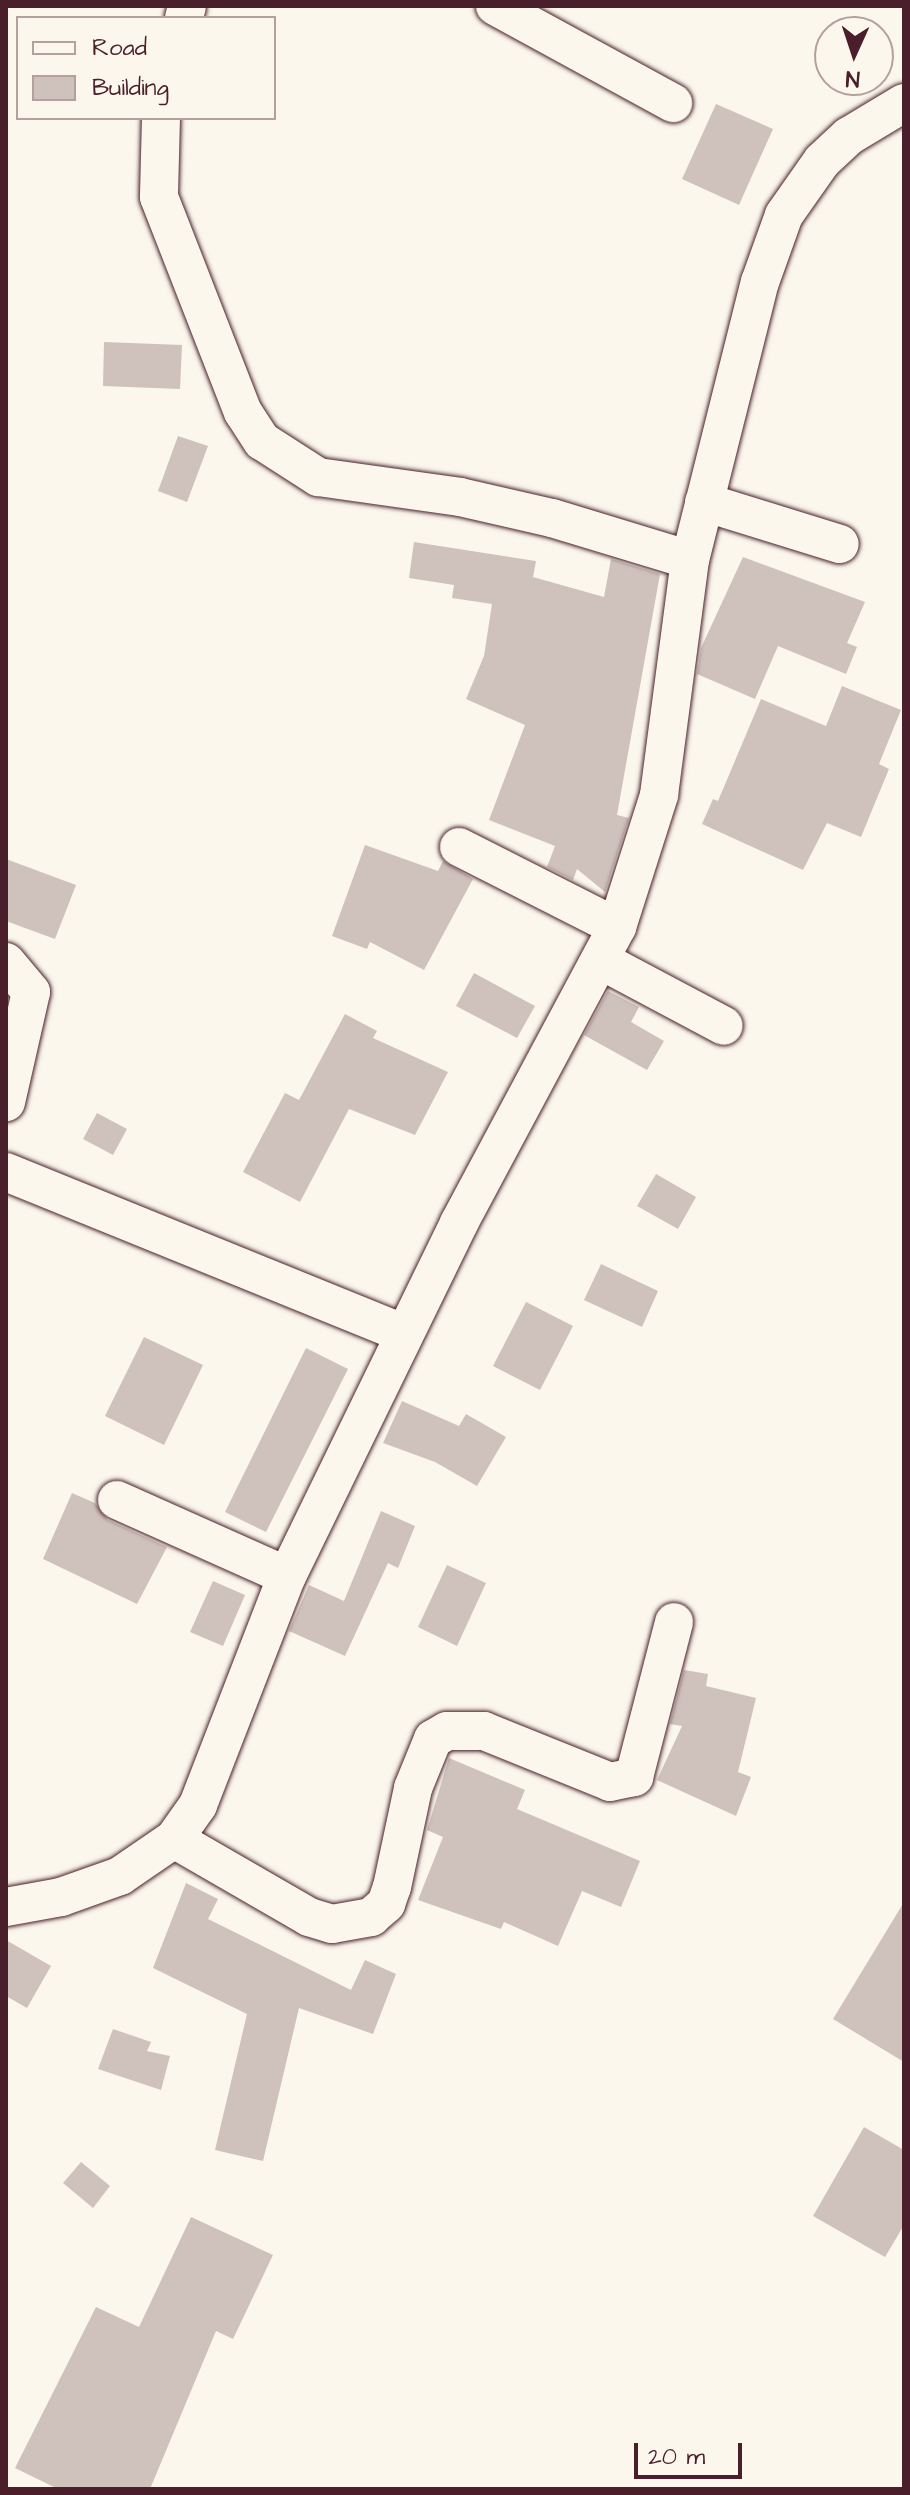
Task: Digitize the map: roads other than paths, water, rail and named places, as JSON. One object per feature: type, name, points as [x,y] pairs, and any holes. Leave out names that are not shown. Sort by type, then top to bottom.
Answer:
[{"type":"street","points":[[495,6],[673,103]]},
{"type":"street","points":[[6,1907],[61,1897],[120,1876],[174,1839],[198,1805],[287,1576],[404,1334],[617,927],[659,795],[690,560],[760,282],[784,215],[831,153],[904,103]]},
{"type":"street","points":[[161,120],[159,197],[243,412],[262,441],[318,477],[475,501],[690,560]]},
{"type":"street","points":[[704,502],[840,544]]},
{"type":"street","points":[[459,847],[617,927]]},
{"type":"street","points":[[600,960],[724,1026]]},
{"type":"street","points":[[6,962],[31,992],[6,1102]]},
{"type":"street","points":[[6,1172],[404,1334]]},
{"type":"street","points":[[117,1500],[287,1576]]},
{"type":"street","points":[[174,1839],[309,1917],[332,1924],[371,1917],[386,1904],[392,1887],[413,1788],[433,1739],[447,1731],[484,1731],[610,1782],[634,1777],[674,1622]]}]
